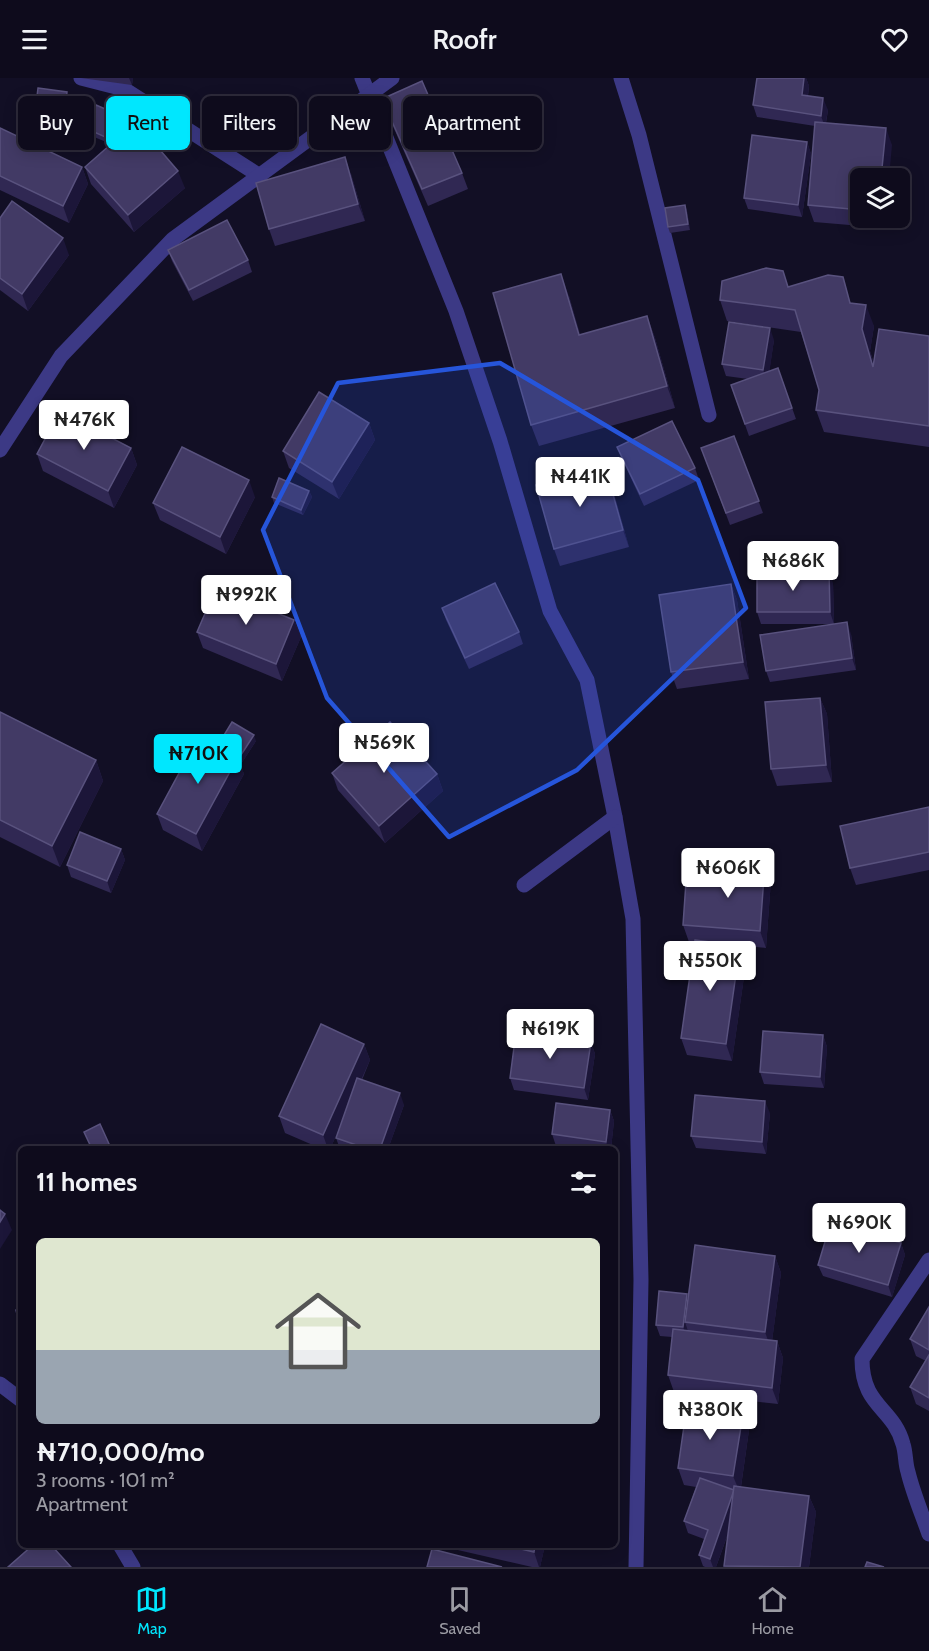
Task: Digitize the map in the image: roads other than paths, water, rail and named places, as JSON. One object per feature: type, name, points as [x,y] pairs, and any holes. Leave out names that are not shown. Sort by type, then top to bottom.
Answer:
[{"type":"street","points":[[81,78],[124,88],[260,176]]},
{"type":"street","points":[[362,78],[369,96]]},
{"type":"street","points":[[370,96],[392,78]]},
{"type":"street","points":[[621,78],[639,135],[709,416]]},
{"type":"street","points":[[0,450],[61,356],[173,239],[309,140]]},
{"type":"street","points":[[391,150],[456,311],[500,441],[550,611],[587,680],[633,919],[641,1280],[636,1567]]},
{"type":"street","points":[[524,885],[615,817]]},
{"type":"street","points":[[929,1260],[862,1359],[862,1378],[870,1396],[892,1422],[903,1443],[908,1471],[929,1534]]},
{"type":"street","points":[[0,1384],[18,1398]]},
{"type":"street","points":[[122,1548],[133,1567]]}]
